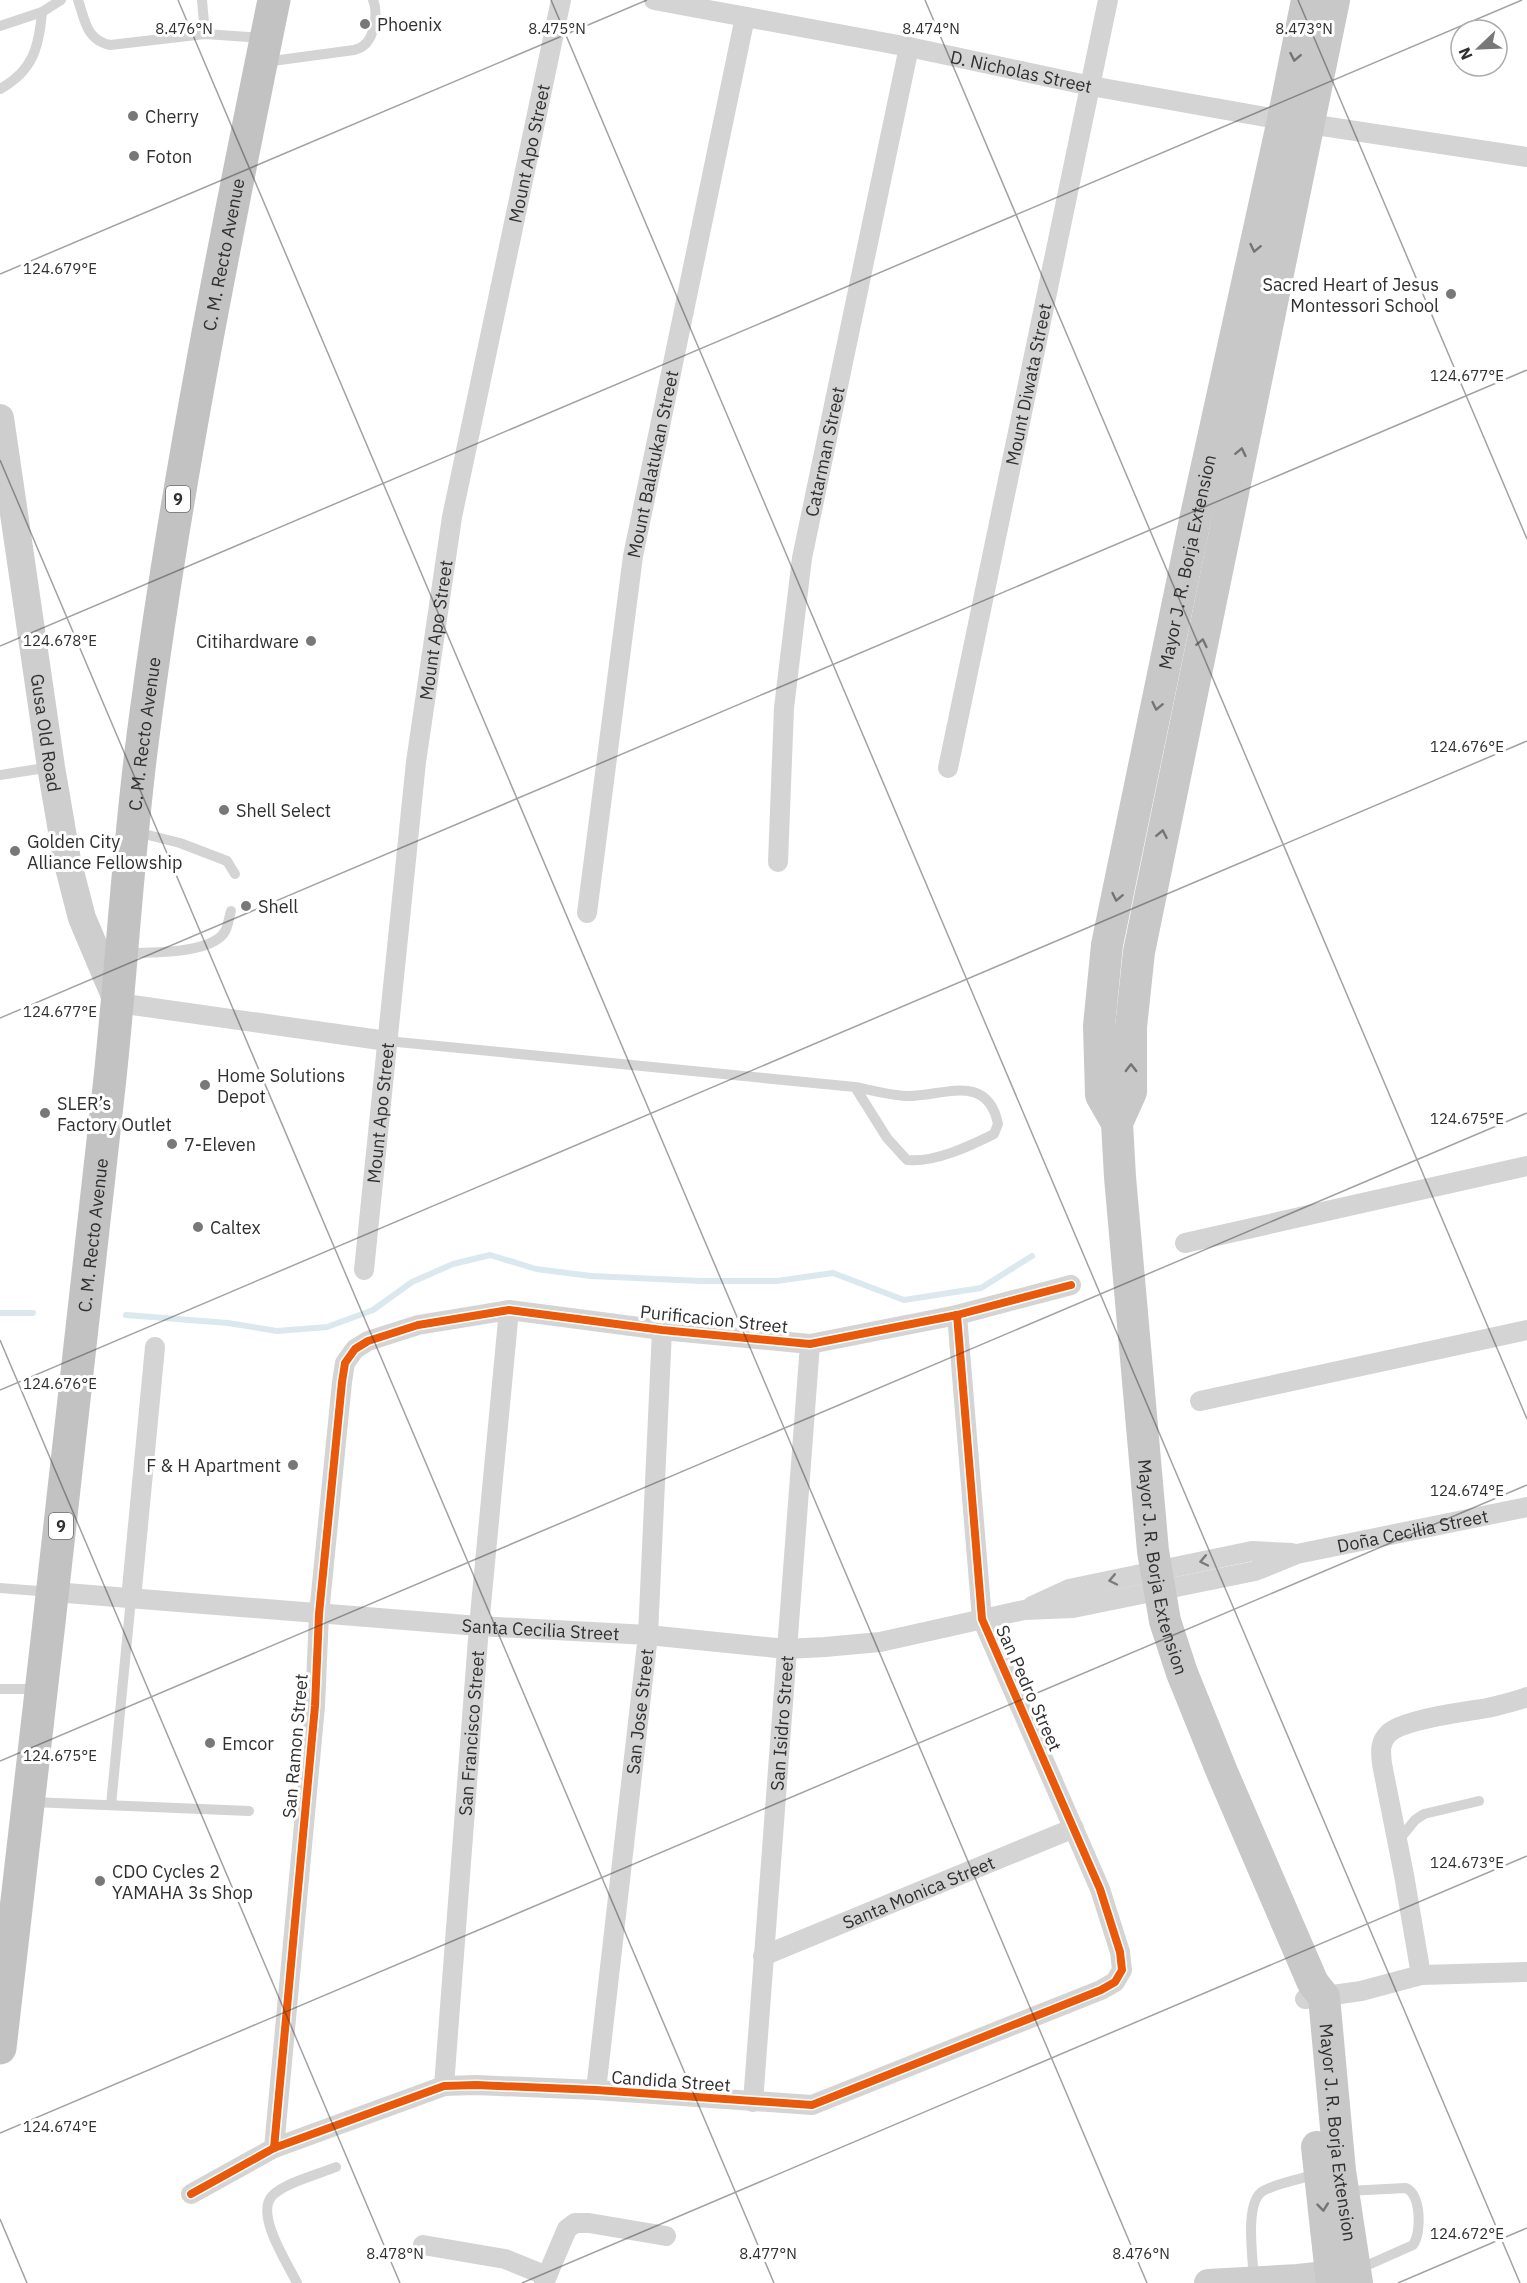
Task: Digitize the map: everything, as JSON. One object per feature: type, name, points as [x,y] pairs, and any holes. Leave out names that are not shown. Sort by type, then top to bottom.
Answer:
[{"type":"highway","name":"C. M. Recto Avenue","points":[[0,2048],[54,1592],[118,1004],[132,830],[143,735],[175,515],[217,279],[274,0]]},
{"type":"main road","name":"Mayor J. R. Borja Extension","points":[[1118,1149],[1131,1092],[1131,1027],[1139,952],[1226,524],[1296,122],[1307,0]]},
{"type":"main road","name":"Mayor J. R. Borja Extension","points":[[1334,0],[1296,122],[1195,520],[1107,945],[1099,1026],[1101,1095],[1118,1149],[1158,1581],[1165,1621],[1182,1673],[1314,1993],[1344,2278]]},
{"type":"main road","points":[[1195,520],[1226,524]]},
{"type":"main road","points":[[1144,770],[1174,776]]},
{"type":"street","name":"Mount Apo Street","points":[[364,1270],[416,762],[452,517],[561,0]]},
{"type":"street","name":"D. Nicholas Street","points":[[654,0],[909,47],[1091,86],[1296,122],[1527,157]]},
{"type":"street","name":"Mount Diwata Street","points":[[948,768],[1108,0]]},
{"type":"street","name":"Mount Balatukan Street","points":[[587,913],[633,556],[745,17]]},
{"type":"street","name":"Catarman Street","points":[[778,862],[784,708],[802,558],[909,47]]},
{"type":"street","name":"Gusa Old Road","points":[[0,417],[51,767],[67,860],[82,918],[118,1004]]},
{"type":"street","points":[[118,1004],[387,1041]]},
{"type":"street","points":[[1185,1243],[1527,1166]]},
{"type":"street","name":"Purificacion Street","points":[[355,1349],[368,1341],[418,1325],[509,1310],[662,1330],[810,1344],[957,1315],[1071,1285]]},
{"type":"street","name":"San Francisco Street","points":[[444,2086],[478,1626],[509,1310]]},
{"type":"street","name":"San Pedro Street","points":[[957,1315],[982,1619],[1100,1889],[1120,1952]]},
{"type":"street","name":"San Jose Street","points":[[596,2090],[648,1635],[662,1330]]},
{"type":"street","points":[[1200,1401],[1527,1330]]},
{"type":"street","name":"San Isidro Street","points":[[753,2102],[810,1344]]},
{"type":"street","points":[[131,1599],[155,1347]]},
{"type":"street","name":"San Ramon Street","points":[[274,2148],[315,1706],[319,1614],[342,1382],[345,1363],[355,1349]]},
{"type":"street","name":"Doña Cecilia Street","points":[[1158,1581],[1255,1571],[1297,1554],[1527,1507]]},
{"type":"street","name":"Santa Cecilia Street","points":[[54,1592],[478,1626],[648,1635],[786,1650],[880,1642],[1024,1610],[1073,1608],[1158,1581]]},
{"type":"street","points":[[1421,1975],[1380,1748],[1387,1734],[1406,1725],[1527,1697]]},
{"type":"street","name":"Santa Monica Street","points":[[763,1956],[1074,1828]]},
{"type":"street","name":"Candida Street","points":[[191,2194],[274,2148],[444,2086],[476,2085],[596,2090],[802,2106],[825,2102],[1101,1990],[1115,1982],[1122,1970],[1120,1952]]},
{"type":"street","points":[[1314,1993],[1361,1991],[1421,1975],[1527,1972]]},
{"type":"street","points":[[423,2245],[505,2259],[546,2280],[567,2229],[575,2223],[589,2223],[666,2236]]},
{"type":"street","points":[[1208,2283],[1344,2278]]},
{"type":"lane","points":[[0,26],[42,12],[61,0]]},
{"type":"lane","points":[[78,0],[90,33],[98,42],[110,45],[205,34],[264,50],[354,50],[365,46],[371,37],[377,8],[373,0]]},
{"type":"lane","points":[[202,0],[205,34]]},
{"type":"lane","points":[[0,89],[14,81],[34,57],[40,35],[42,12]]},
{"type":"lane","points":[[0,775],[51,767]]},
{"type":"lane","points":[[132,830],[180,843],[227,861],[235,874]]},
{"type":"lane","points":[[122,953],[180,952],[212,942],[224,933],[231,911]]},
{"type":"lane","points":[[387,1041],[855,1087],[906,1096],[961,1089],[980,1096],[992,1107],[998,1124],[994,1134],[971,1145],[920,1162],[907,1160],[887,1138],[855,1087]]},
{"type":"lane","points":[[0,1588],[54,1592]]},
{"type":"lane","points":[[111,1805],[131,1599]]},
{"type":"lane","points":[[0,1689],[41,1689]]},
{"type":"lane","points":[[1397,1841],[1415,1820],[1424,1814],[1479,1801]]},
{"type":"lane","points":[[29,1802],[249,1811]]},
{"type":"lane","points":[[297,2283],[272,2234],[267,2212],[270,2198],[281,2189],[336,2167]]},
{"type":"lane","points":[[1254,2282],[1252,2210],[1255,2198],[1264,2190],[1334,2179],[1406,2187],[1413,2191],[1419,2231],[1418,2238],[1413,2245],[1344,2278]]},
{"type":"waterway","points":[[126,1315],[228,1323],[277,1331],[327,1327],[373,1310],[412,1282],[453,1264],[490,1255],[536,1269],[591,1276],[701,1281],[777,1281],[833,1273],[904,1300],[981,1288],[1032,1256]]},
{"type":"waterway","points":[[0,1313],[33,1313]]},
{"type":"cycle path","points":[[274,2148],[315,1706],[319,1614],[342,1382],[345,1363],[355,1349],[368,1341],[418,1325],[509,1310],[662,1330],[810,1344],[957,1315],[1071,1285]]},
{"type":"cycle path","points":[[191,2194],[274,2148],[444,2086],[476,2085],[596,2090],[812,2105],[1101,1990],[1115,1982],[1122,1970],[1120,1952],[1100,1889],[982,1619],[957,1315]]},
{"type":"place","name":"Phoenix","points":[[365,24]]},
{"type":"place","name":"Cherry","points":[[133,116]]},
{"type":"place","name":"Foton","points":[[134,156]]},
{"type":"place","name":"Sacred Heart of Jesus Montessori School","points":[[1451,294]]},
{"type":"place","name":"Citihardware","points":[[311,641]]},
{"type":"place","name":"Shell Select","points":[[224,810]]},
{"type":"place","name":"Golden City Alliance Fellowship","points":[[15,851]]},
{"type":"place","name":"Shell","points":[[246,906]]},
{"type":"place","name":"Home Solutions Depot","points":[[205,1085]]},
{"type":"place","name":"SLER’s Factory Outlet","points":[[45,1113]]},
{"type":"place","name":"7-Eleven","points":[[172,1144]]},
{"type":"place","name":"Caltex","points":[[198,1227]]},
{"type":"place","name":"F & H Apartment","points":[[293,1465]]},
{"type":"place","name":"Emcor","points":[[210,1743]]},
{"type":"place","name":"CDO Cycles 2 YAMAHA 3s Shop","points":[[100,1881]]}]
